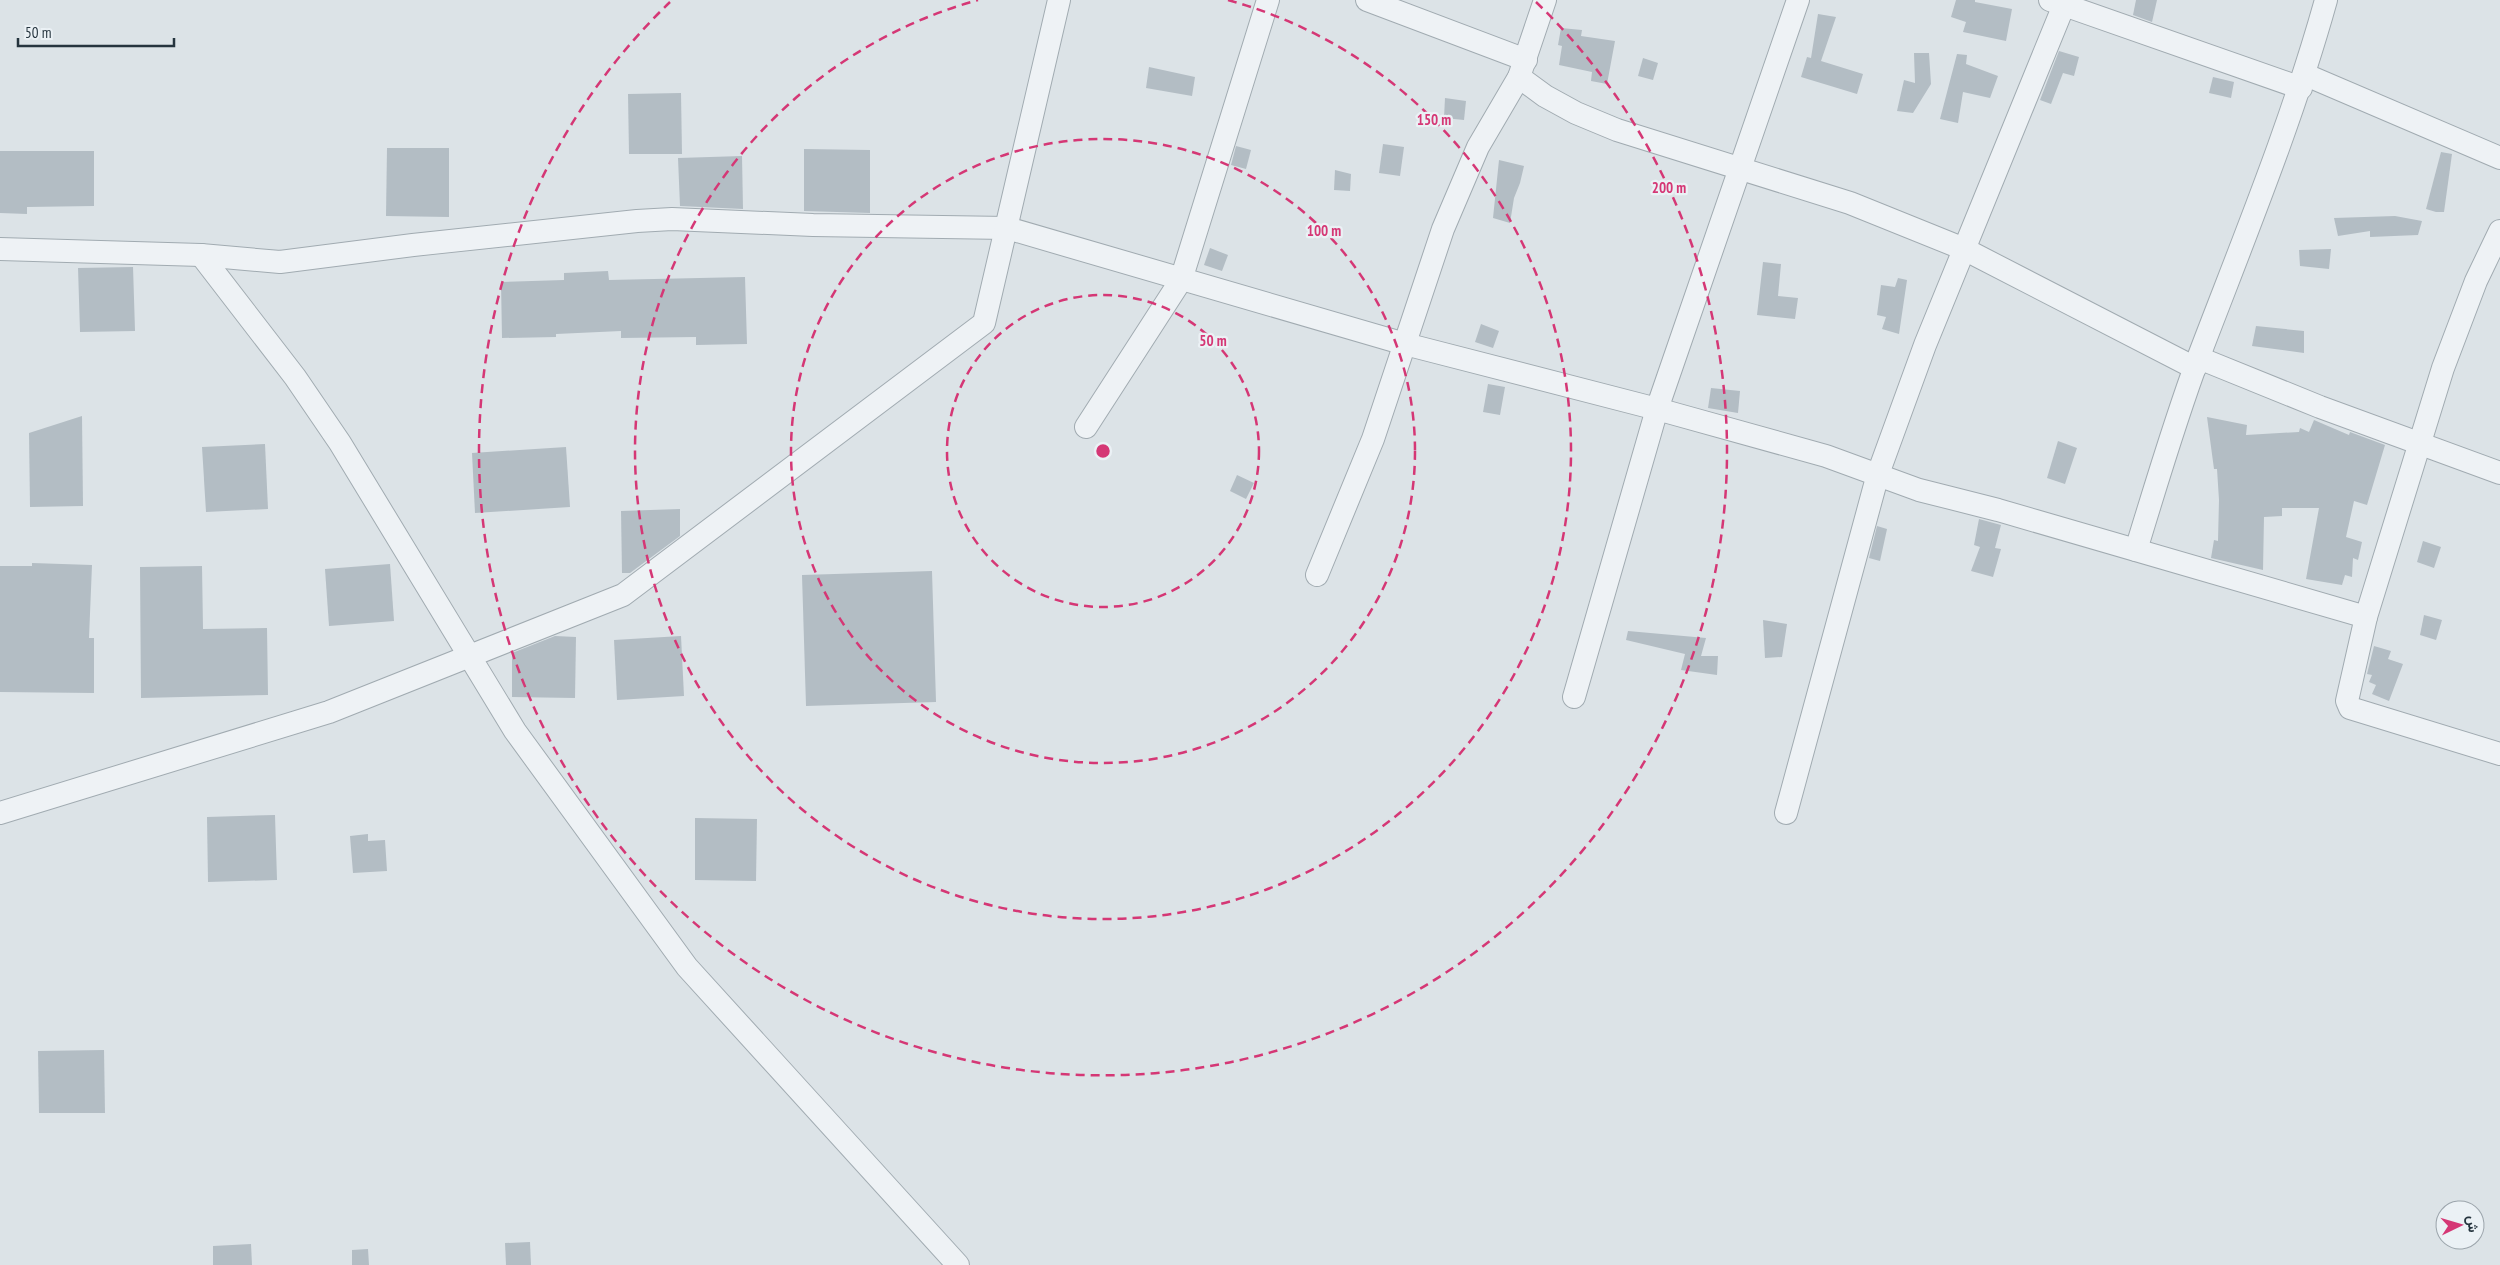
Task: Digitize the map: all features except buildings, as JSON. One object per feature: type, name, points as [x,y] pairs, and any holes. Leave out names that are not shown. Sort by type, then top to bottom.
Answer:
[{"type":"street","points":[[0,813],[329,712],[470,654],[623,595],[984,323],[1059,0]]},
{"type":"street","points":[[1086,427],[1181,280],[1268,0]]},
{"type":"street","points":[[1367,0],[1522,68],[1545,96],[1576,113],[1655,143],[1850,203],[1964,248],[2197,363],[2500,473]]},
{"type":"street","points":[[1317,575],[1370,448],[1443,229],[1490,122],[1522,68],[1545,0]]},
{"type":"street","points":[[1574,697],[1657,409],[1798,0]]},
{"type":"street","points":[[2136,550],[2178,414],[2260,201],[2303,81],[2326,0]]},
{"type":"street","points":[[1786,813],[1878,474],[1925,345],[2059,2],[2303,81],[2500,158]]},
{"type":"street","points":[[0,249],[201,255],[280,262],[413,244],[672,219],[813,225],[1007,228],[1405,344],[1657,409],[1826,456],[1919,490],[1971,502],[2366,617]]},
{"type":"street","points":[[2500,231],[2472,290],[2443,368],[2366,617],[2347,701],[2350,708],[2500,754]]},
{"type":"street","points":[[201,255],[295,377],[340,442],[470,654],[514,731],[687,967],[958,1265]]}]
